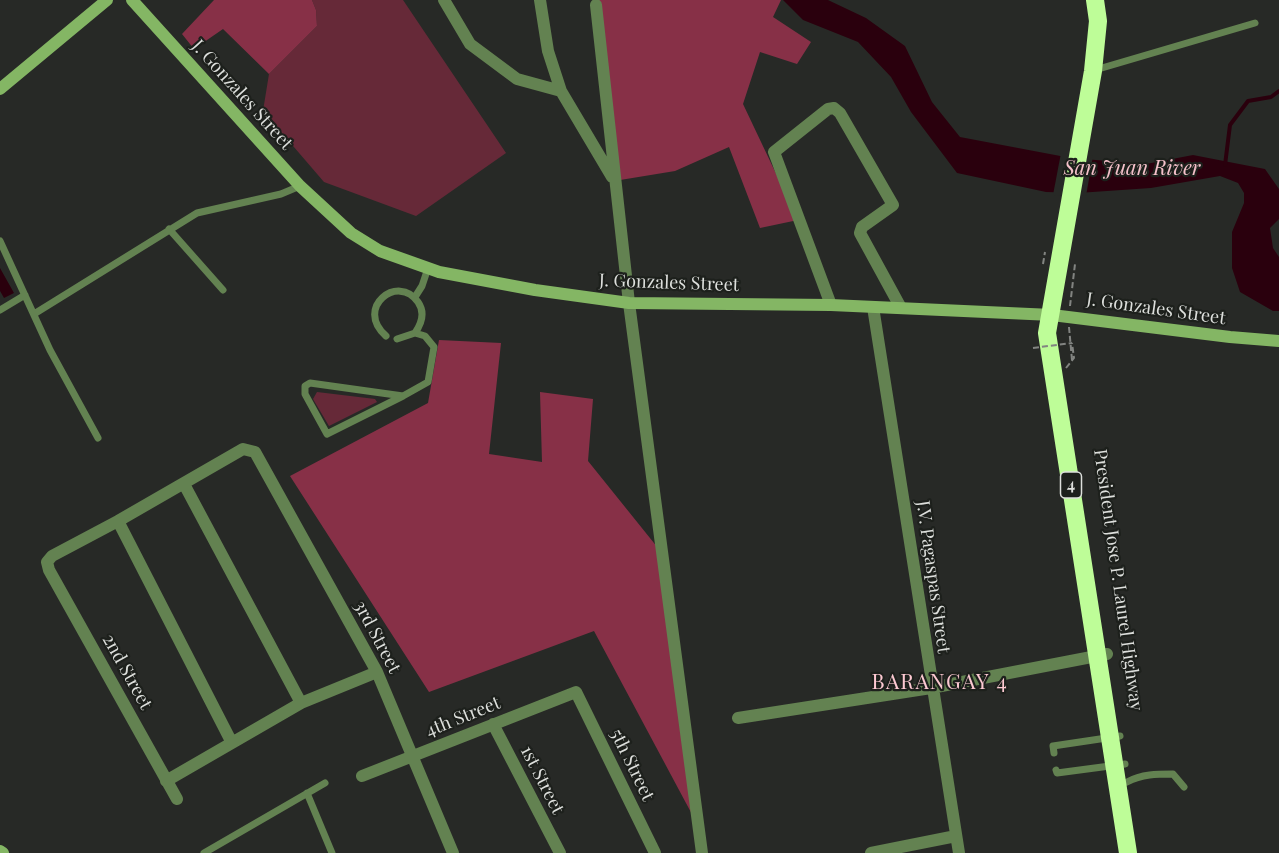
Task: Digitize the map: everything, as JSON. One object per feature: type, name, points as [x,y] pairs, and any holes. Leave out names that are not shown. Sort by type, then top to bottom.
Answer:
[{"type":"highway","name":"President Jose P. Laurel Highway","points":[[1095,0],[1098,21],[1093,71],[1054,289],[1052,315],[1047,333],[1115,737],[1139,853]]},
{"type":"highway","name":"President Jose P. Laurel Highway","points":[[1052,315],[1059,330],[1065,369],[1102,655]]},
{"type":"highway","name":"President Jose P. Laurel Highway","points":[[1122,771],[1128,853]]},
{"type":"main road","points":[[0,88],[107,0]]},
{"type":"main road","name":"J. Gonzales Street","points":[[132,0],[300,186],[351,233],[380,251],[428,268],[536,291],[629,303],[831,305],[1052,315],[1279,341]]},
{"type":"street","points":[[444,0],[470,44],[517,79],[561,91]]},
{"type":"street","points":[[540,0],[548,51],[561,91],[614,181]]},
{"type":"street","points":[[596,5],[629,303],[702,853]]},
{"type":"street","points":[[831,305],[774,152],[828,109],[834,108],[840,113],[893,205],[862,227],[860,233],[901,308]]},
{"type":"street","name":"J.V. Pagaspas Street","points":[[873,307],[931,688],[959,853]]},
{"type":"street","name":"3rd Street","points":[[184,484],[243,449],[255,452],[377,672],[453,853]]},
{"type":"street","points":[[232,743],[118,521],[184,484],[301,703]]},
{"type":"street","name":"2nd Street","points":[[118,521],[52,556],[47,562],[49,570],[177,799]]},
{"type":"street","points":[[738,717],[931,688],[1102,655]]},
{"type":"street","points":[[166,781],[301,703],[377,672]]},
{"type":"street","name":"4th Street","points":[[362,776],[576,692]]},
{"type":"street","name":"5th Street","points":[[576,692],[655,853]]},
{"type":"street","name":"1st Street","points":[[493,724],[560,853]]},
{"type":"street","points":[[871,853],[956,836]]},
{"type":"lane","points":[[1093,71],[1255,23]]},
{"type":"lane","points":[[34,314],[169,229],[203,212],[281,194],[300,186]]},
{"type":"lane","points":[[169,229],[223,290]]},
{"type":"lane","points":[[0,241],[50,350],[98,438]]},
{"type":"lane","points":[[415,297],[428,268]]},
{"type":"lane","points":[[386,336],[379,330],[374,320],[378,301],[386,294],[396,291],[406,292],[415,297],[423,315],[415,333],[406,338],[397,339]]},
{"type":"lane","points":[[0,310],[26,295]]},
{"type":"lane","points":[[403,396],[310,383],[304,390],[327,434],[403,396],[428,382],[434,347],[425,336],[415,333]]},
{"type":"lane","points":[[1054,753],[1053,746],[1115,737]]},
{"type":"lane","points":[[1056,770],[1057,773],[1122,771],[1147,775],[1173,774],[1184,788]]},
{"type":"lane","points":[[204,853],[324,783]]},
{"type":"lane","points":[[307,793],[332,853]]},
{"type":"path","points":[[1033,348],[1072,343],[1074,358],[1065,369]]},
{"type":"shaded area","points":[[214,0],[312,0],[316,10],[317,26],[269,74],[223,29],[194,49],[182,34]]},
{"type":"shaded area","points":[[312,0],[403,0],[506,153],[416,216],[324,182],[263,111],[269,74],[317,26],[316,10]]},
{"type":"shaded area","points":[[595,0],[781,0],[773,17],[811,42],[797,64],[760,52],[743,104],[798,220],[760,228],[729,147],[675,171],[614,181]]},
{"type":"shaded area","points":[[439,340],[501,343],[489,454],[542,462],[540,392],[593,399],[588,461],[662,553],[694,818],[594,631],[429,692],[290,476],[428,403]]},
{"type":"shaded area","points":[[317,392],[375,399],[377,402],[329,426],[313,399]]},
{"type":"water","name":"San Juan River","points":[[783,0],[828,0],[866,18],[905,46],[932,102],[960,137],[1071,158],[1146,164],[1193,155],[1265,169],[1279,189],[1279,219],[1270,228],[1273,248],[1279,257],[1279,311],[1273,311],[1240,292],[1232,268],[1232,232],[1244,203],[1244,193],[1238,183],[1220,176],[1151,188],[1078,193],[1046,192],[957,173],[911,112],[891,77],[858,42],[803,20]]},
{"type":"water","points":[[0,268],[14,293],[4,298],[0,291]]},
{"type":"pier","points":[[1061,153],[1093,156],[1086,196],[1053,195]]},
{"type":"waterway","points":[[1225,165],[1230,125],[1248,101],[1271,97],[1279,91]]},
{"type":"district","name":"BARANGAY 4","points":[[940,682]]}]
